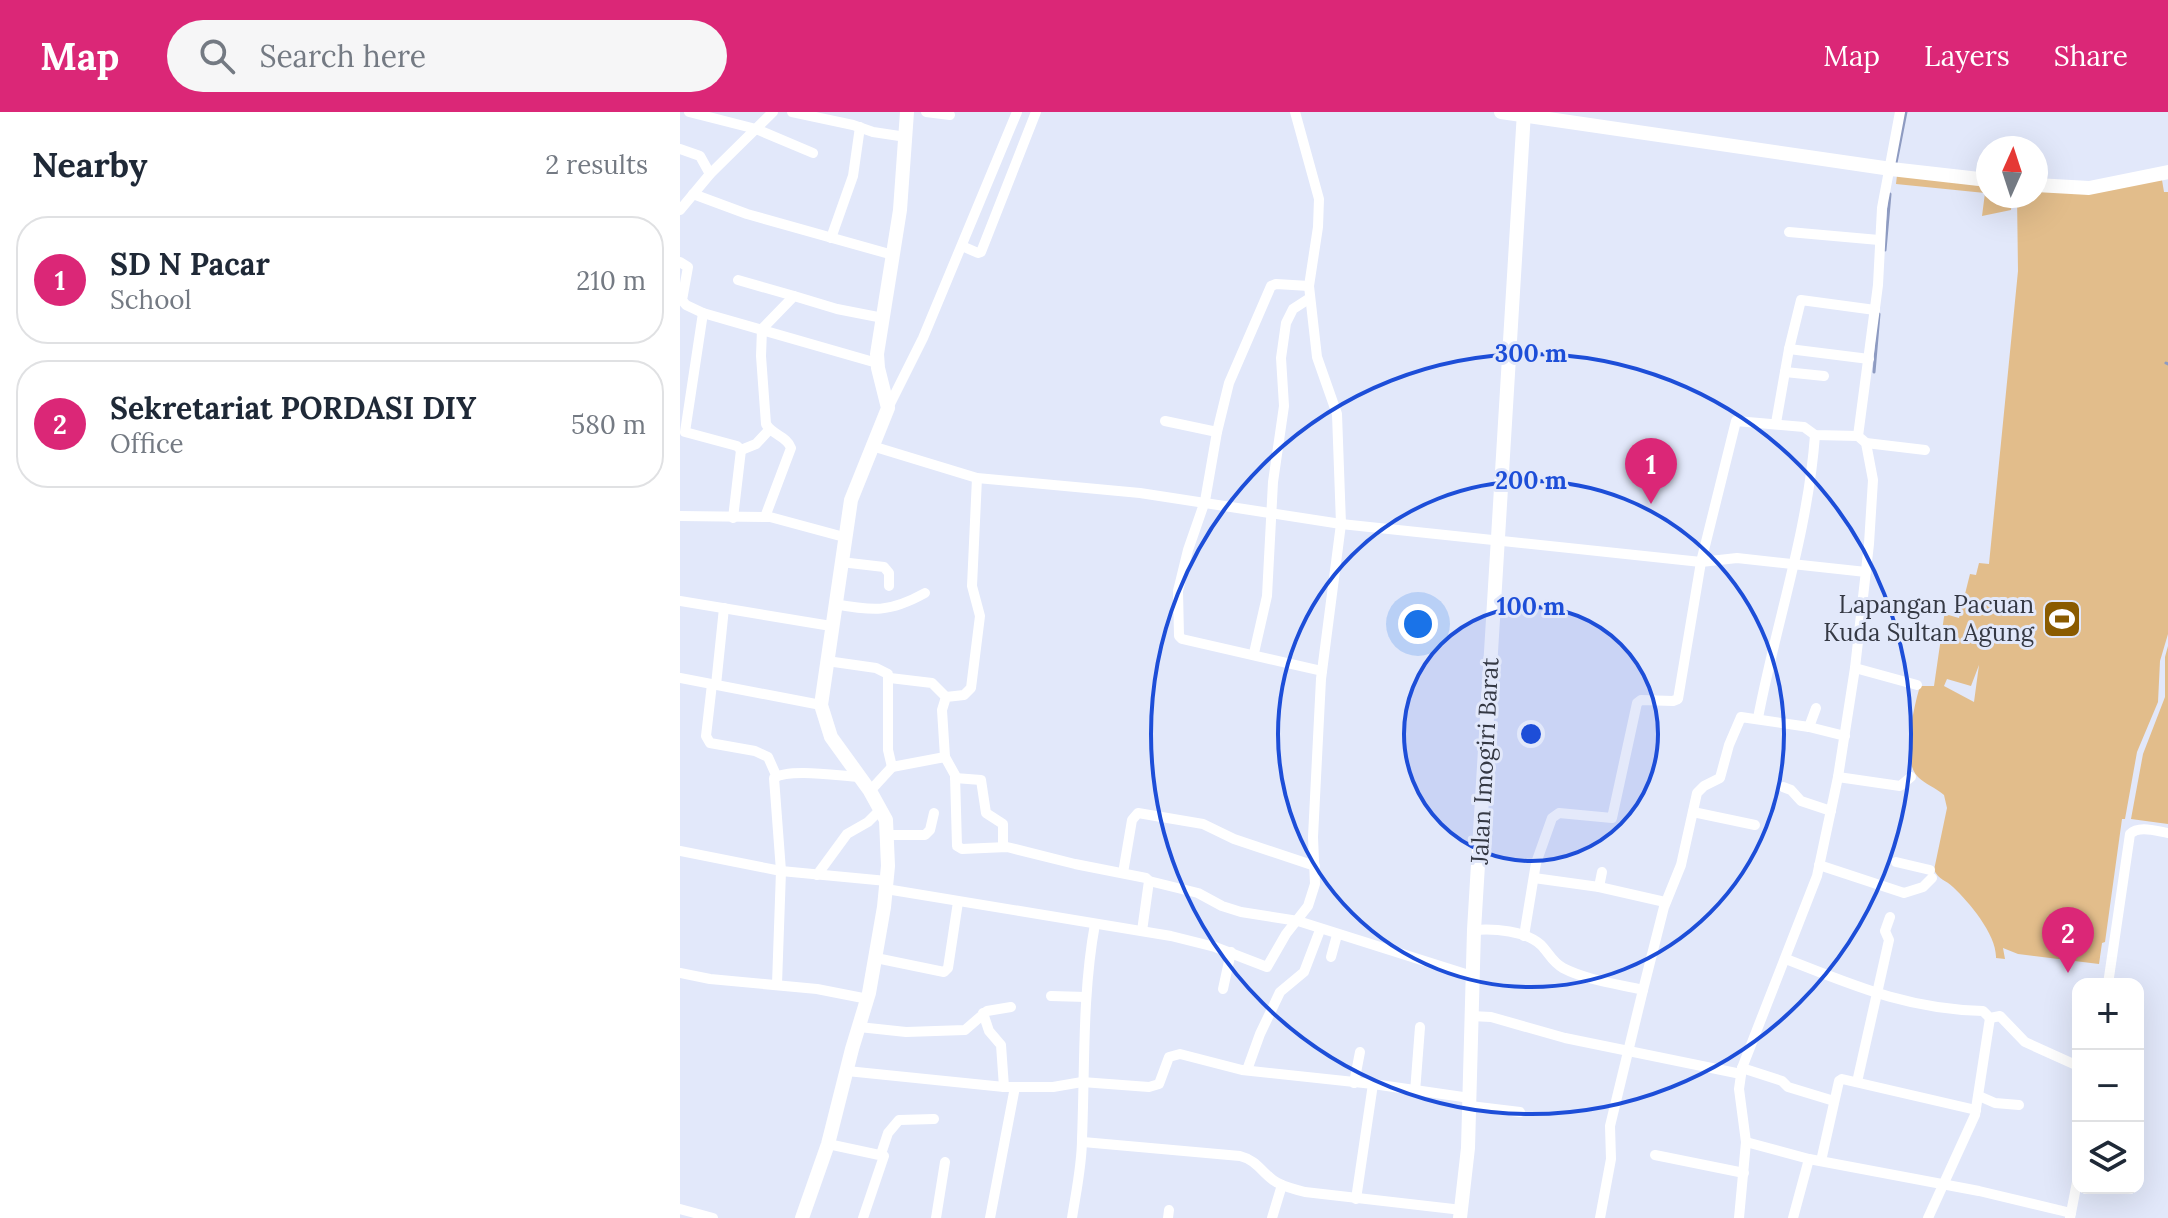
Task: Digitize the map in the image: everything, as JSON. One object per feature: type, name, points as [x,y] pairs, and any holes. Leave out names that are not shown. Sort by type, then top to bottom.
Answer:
[{"type":"main road","points":[[802,1218],[828,1144],[868,999],[886,885],[886,820],[870,791],[831,737],[821,705],[853,492],[888,408],[877,363],[893,255],[907,112]]},
{"type":"main road","points":[[1501,112],[1976,179]]},
{"type":"main road","name":"Jalan Imogiri Barat","points":[[1461,1214],[1474,1016],[1472,976],[1505,541],[1524,113]]},
{"type":"main road","points":[[2048,186],[2089,188],[2168,172]]},
{"type":"street","points":[[689,112],[756,129],[813,153]]},
{"type":"street","points":[[680,210],[710,174],[773,112]]},
{"type":"street","points":[[792,112],[906,137]]},
{"type":"street","points":[[926,112],[950,115]]},
{"type":"street","points":[[888,408],[914,360],[1017,112]]},
{"type":"street","points":[[962,246],[978,253],[982,249],[1036,112]]},
{"type":"street","points":[[680,851],[781,871],[886,885],[958,902],[1142,931],[1231,952],[1267,967],[1314,891],[1313,837],[1322,671],[1341,524],[1337,409],[1317,357],[1309,292],[1320,206],[1295,112]]},
{"type":"street","points":[[1739,1218],[1746,1142],[1739,1089],[1742,1071],[1819,865],[1838,777],[1855,668],[1873,480],[1862,440],[1879,240],[1900,112]]},
{"type":"street","points":[[831,238],[853,176],[860,127]]},
{"type":"street","points":[[680,149],[700,156],[710,174]]},
{"type":"street","points":[[693,194],[747,214],[893,255]]},
{"type":"street","points":[[1789,232],[1879,240]]},
{"type":"street","points":[[680,262],[688,267],[682,300],[686,305],[703,313],[877,363]]},
{"type":"street","points":[[738,280],[837,309],[883,318]]},
{"type":"street","points":[[1309,292],[1276,284],[1270,288],[1235,364],[1217,432],[1205,501],[1188,550],[1176,608],[1180,638],[1322,671]]},
{"type":"street","points":[[1254,653],[1267,596],[1271,513],[1284,406],[1281,358],[1286,323],[1293,309],[1309,292]]},
{"type":"street","points":[[765,517],[791,448],[788,441],[769,430],[764,416],[762,329],[794,296]]},
{"type":"street","points":[[1776,423],[1801,300],[1875,310]]},
{"type":"street","points":[[680,443],[685,432],[703,313]]},
{"type":"street","points":[[1789,349],[1869,359]]},
{"type":"street","points":[[1785,372],[1824,376]]},
{"type":"street","points":[[1165,421],[1217,432]]},
{"type":"street","points":[[1524,936],[1539,852],[1555,815],[1612,818],[1639,701],[1678,699],[1701,562],[1736,421],[1804,427],[1815,435],[1925,450]]},
{"type":"street","points":[[741,450],[756,444],[769,430]]},
{"type":"street","points":[[685,432],[737,446],[741,450]]},
{"type":"street","points":[[1758,718],[1809,498],[1815,435]]},
{"type":"street","points":[[872,446],[977,478],[1205,501],[1341,524],[1701,562],[1737,558],[1866,572]]},
{"type":"street","points":[[733,518],[741,450]]},
{"type":"street","points":[[946,697],[969,692],[978,633],[980,613],[972,586],[977,478]]},
{"type":"street","points":[[680,516],[765,517],[844,537]]},
{"type":"street","points":[[841,562],[884,567],[889,573],[889,586]]},
{"type":"street","points":[[834,604],[883,611],[906,604],[925,593]]},
{"type":"street","points":[[680,601],[831,626]]},
{"type":"street","points":[[724,608],[706,736],[710,743],[755,751],[768,757],[776,775],[774,783],[781,871],[777,984]]},
{"type":"street","points":[[827,661],[886,671],[890,678],[888,750],[892,767]]},
{"type":"street","points":[[1855,668],[1917,685]]},
{"type":"street","points":[[680,678],[821,705]]},
{"type":"street","points":[[890,678],[932,683],[946,697]]},
{"type":"street","points":[[946,697],[942,710],[945,757],[954,771],[958,847],[1003,847],[1142,876],[1149,881],[1198,893],[1241,912],[1298,921],[1472,976]]},
{"type":"street","points":[[1809,727],[1816,708]]},
{"type":"street","points":[[1600,1218],[1611,1159],[1610,1126],[1665,902],[1681,865],[1700,789],[1720,778],[1741,717],[1845,736]]},
{"type":"street","points":[[870,791],[892,767],[945,757]]},
{"type":"street","points":[[776,775],[859,777]]},
{"type":"street","points":[[1838,777],[1900,786],[1911,777]]},
{"type":"street","points":[[955,778],[981,780],[986,813],[1003,824],[1003,847]]},
{"type":"street","points":[[1783,787],[1791,790],[1801,801],[1831,811]]},
{"type":"street","points":[[817,875],[847,834],[868,822],[881,809]]},
{"type":"street","points":[[1693,812],[1755,825]]},
{"type":"street","points":[[888,835],[925,835],[932,826],[934,813]]},
{"type":"street","points":[[1123,873],[1132,820],[1138,813],[1199,822],[1234,839],[1315,866]]},
{"type":"street","points":[[2109,978],[2130,834],[2134,829],[2168,833]]},
{"type":"street","points":[[1819,865],[1904,893],[1923,887],[1931,874],[1896,862]]},
{"type":"street","points":[[1599,887],[1602,872]]},
{"type":"street","points":[[1534,878],[1599,887],[1665,902]]},
{"type":"street","points":[[1142,931],[1149,881]]},
{"type":"street","points":[[876,958],[944,972],[948,968],[958,902]]},
{"type":"street","points":[[1857,1082],[1889,940],[1885,931],[1890,917]]},
{"type":"street","points":[[1072,1218],[1083,1142],[1086,997],[1095,924]]},
{"type":"street","points":[[1477,929],[1524,936],[1539,943],[1548,956],[1564,968],[1643,990]]},
{"type":"street","points":[[1247,1070],[1280,992],[1304,972],[1320,930]]},
{"type":"street","points":[[1331,957],[1337,935]]},
{"type":"street","points":[[1223,989],[1231,952]]},
{"type":"street","points":[[1786,959],[1875,994],[1912,1004],[1983,1011],[1990,1018]]},
{"type":"street","points":[[680,973],[868,999]]},
{"type":"street","points":[[1051,996],[1086,997]]},
{"type":"street","points":[[859,1027],[906,1032],[965,1030],[974,1025],[983,1013],[1011,1007]]},
{"type":"street","points":[[983,1013],[992,1036],[1001,1045],[1009,1087],[990,1218]]},
{"type":"street","points":[[1990,1018],[1996,1015],[2004,1018],[2030,1045],[2072,1063]]},
{"type":"street","points":[[1474,1016],[1491,1017],[1565,1038],[1628,1051],[1742,1071],[1782,1081],[1788,1087],[1834,1101]]},
{"type":"street","points":[[1928,1218],[1976,1110],[1990,1018]]},
{"type":"street","points":[[1415,1092],[1420,1027]]},
{"type":"street","points":[[1354,1083],[1360,1052]]},
{"type":"street","points":[[847,1071],[1009,1087],[1053,1087],[1082,1082],[1156,1086],[1166,1062],[1180,1054],[1247,1070],[1373,1084],[1520,1112]]},
{"type":"street","points":[[1821,1161],[1840,1080],[1976,1110]]},
{"type":"street","points":[[1356,1199],[1373,1084]]},
{"type":"street","points":[[1979,1096],[1995,1103],[2019,1105]]},
{"type":"street","points":[[863,1218],[884,1160],[881,1154],[888,1133],[902,1119],[934,1119]]},
{"type":"street","points":[[1083,1142],[1240,1156],[1255,1162],[1271,1179],[1305,1192],[1461,1214]]},
{"type":"street","points":[[1746,1142],[1809,1159],[1979,1191],[2071,1216],[2075,1194]]},
{"type":"street","points":[[828,1144],[881,1154]]},
{"type":"street","points":[[1655,1155],[1744,1173]]},
{"type":"street","points":[[1793,1218],[1809,1159]]},
{"type":"street","points":[[936,1218],[945,1162]]},
{"type":"street","points":[[1272,1218],[1282,1185]]},
{"type":"street","points":[[680,1209],[713,1218]]},
{"type":"shaded area","points":[[1897,175],[1976,184],[1976,192],[1896,184]]},
{"type":"shaded area","name":"Lapangan Pacuan Kuda Sultan Agung","points":[[2162,180],[2164,192],[2168,192],[2168,634],[2160,661],[2158,702],[2137,752],[2125,819],[2122,819],[2105,942],[2102,943],[2099,964],[2018,954],[2003,948],[2005,959],[1996,958],[1992,939],[1974,910],[1934,870],[1947,808],[1944,795],[1918,777],[1910,759],[1910,733],[1917,695],[1920,686],[1934,686],[1945,614],[1959,618],[1970,574],[1976,575],[1979,563],[1989,564],[2018,271],[2017,208],[2048,208],[2048,188]],"holes":[[[1979,665],[1974,702],[1944,686],[1947,679],[1971,686]]]},
{"type":"shaded area","points":[[1983,208],[2011,208],[2011,210],[1982,216]]},
{"type":"shaded area","points":[[2168,646],[2168,824],[2131,819],[2143,754],[2165,697]]},
{"type":"waterway","points":[[1896,163],[1906,112]]},
{"type":"waterway","points":[[1885,250],[1890,194]]},
{"type":"waterway","points":[[1874,372],[1879,314]]},
{"type":"place","name":"SD N Pacar","points":[[1651,504]]},
{"type":"place","name":"Lapangan Pacuan Kuda Sultan Agung","points":[[2062,619]]},
{"type":"place","name":"Sekretariat PORDASI DIY","points":[[2068,973]]}]
